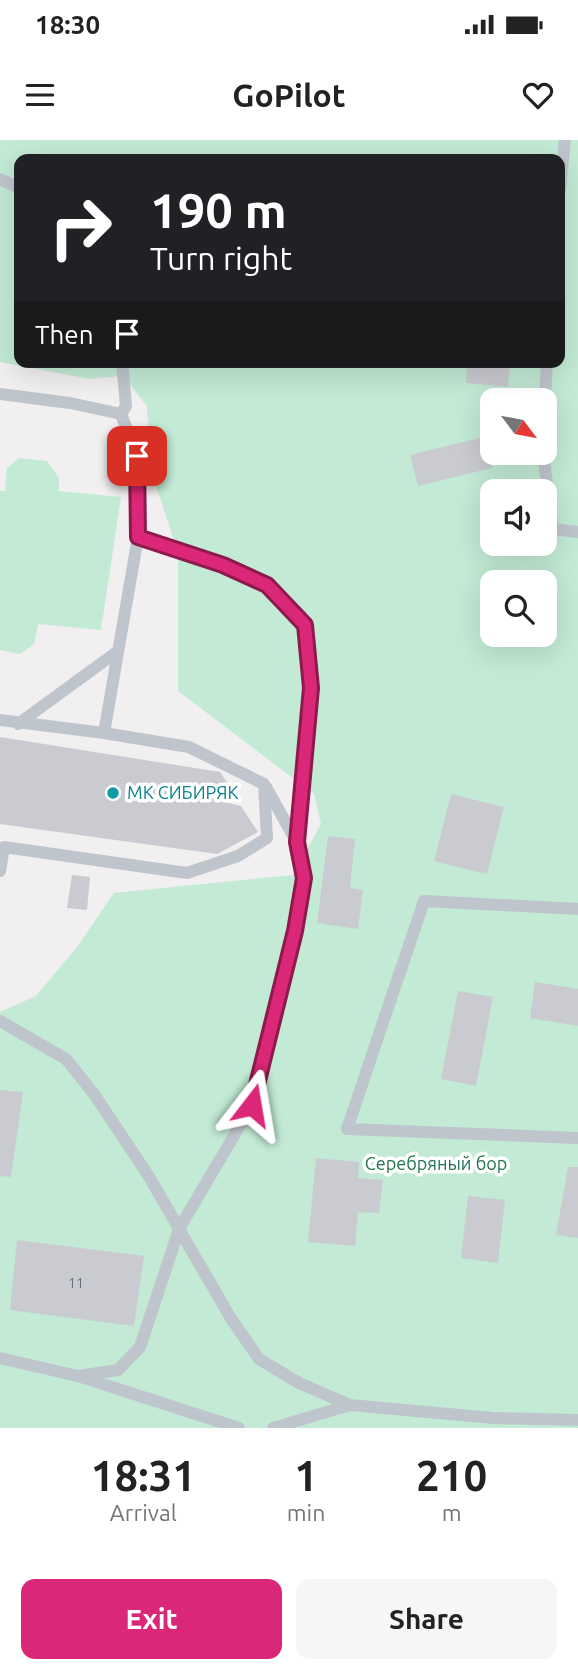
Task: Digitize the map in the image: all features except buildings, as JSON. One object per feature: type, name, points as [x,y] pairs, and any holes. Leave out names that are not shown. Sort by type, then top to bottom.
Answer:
[{"type":"lane","points":[[121,414],[126,406],[123,368]]},
{"type":"lane","points":[[546,388],[547,368]]},
{"type":"lane","points":[[0,394],[70,403],[121,414]]},
{"type":"lane","points":[[104,733],[138,537],[137,456],[121,414]]},
{"type":"lane","points":[[545,466],[554,529],[578,531]]},
{"type":"lane","points":[[78,1376],[118,1370],[140,1347],[179,1229],[252,1105],[298,918],[304,878],[297,842],[311,688],[305,625],[267,585],[223,565],[138,537]]},
{"type":"lane","points":[[18,724],[118,651]]},
{"type":"lane","points":[[0,720],[189,747],[264,784],[297,842]]},
{"type":"lane","points":[[0,871],[4,847],[187,873],[200,869],[238,856],[267,838],[264,784]]},
{"type":"lane","points":[[578,909],[424,901],[347,1129],[578,1138]]},
{"type":"lane","points":[[0,1021],[66,1059],[140,1163],[230,1317],[259,1359],[299,1383],[350,1405],[493,1418],[578,1420]]},
{"type":"lane","points":[[0,1358],[78,1376],[239,1428]]},
{"type":"lane","points":[[273,1428],[350,1405]]},
{"type":"green space","name":"Серебряный бор","points":[[0,140],[578,140],[578,1428],[0,1428],[0,1012],[36,996],[77,947],[114,893],[293,875],[321,824],[314,794],[178,691],[178,552],[151,471],[147,406],[123,376],[89,379],[31,368],[565,368],[565,154],[14,154],[14,365],[0,362]]},
{"type":"green space","points":[[19,458],[47,461],[59,478],[59,491],[121,497],[101,630],[38,624],[34,644],[20,654],[0,650],[0,491],[5,491],[7,468]]},
{"type":"place","name":"МК СИБИРЯК","points":[[113,793]]},
{"type":"route","points":[[137,456],[138,537],[223,565],[267,585],[305,625],[311,688],[297,842],[304,878],[295,931],[252,1105]]}]
